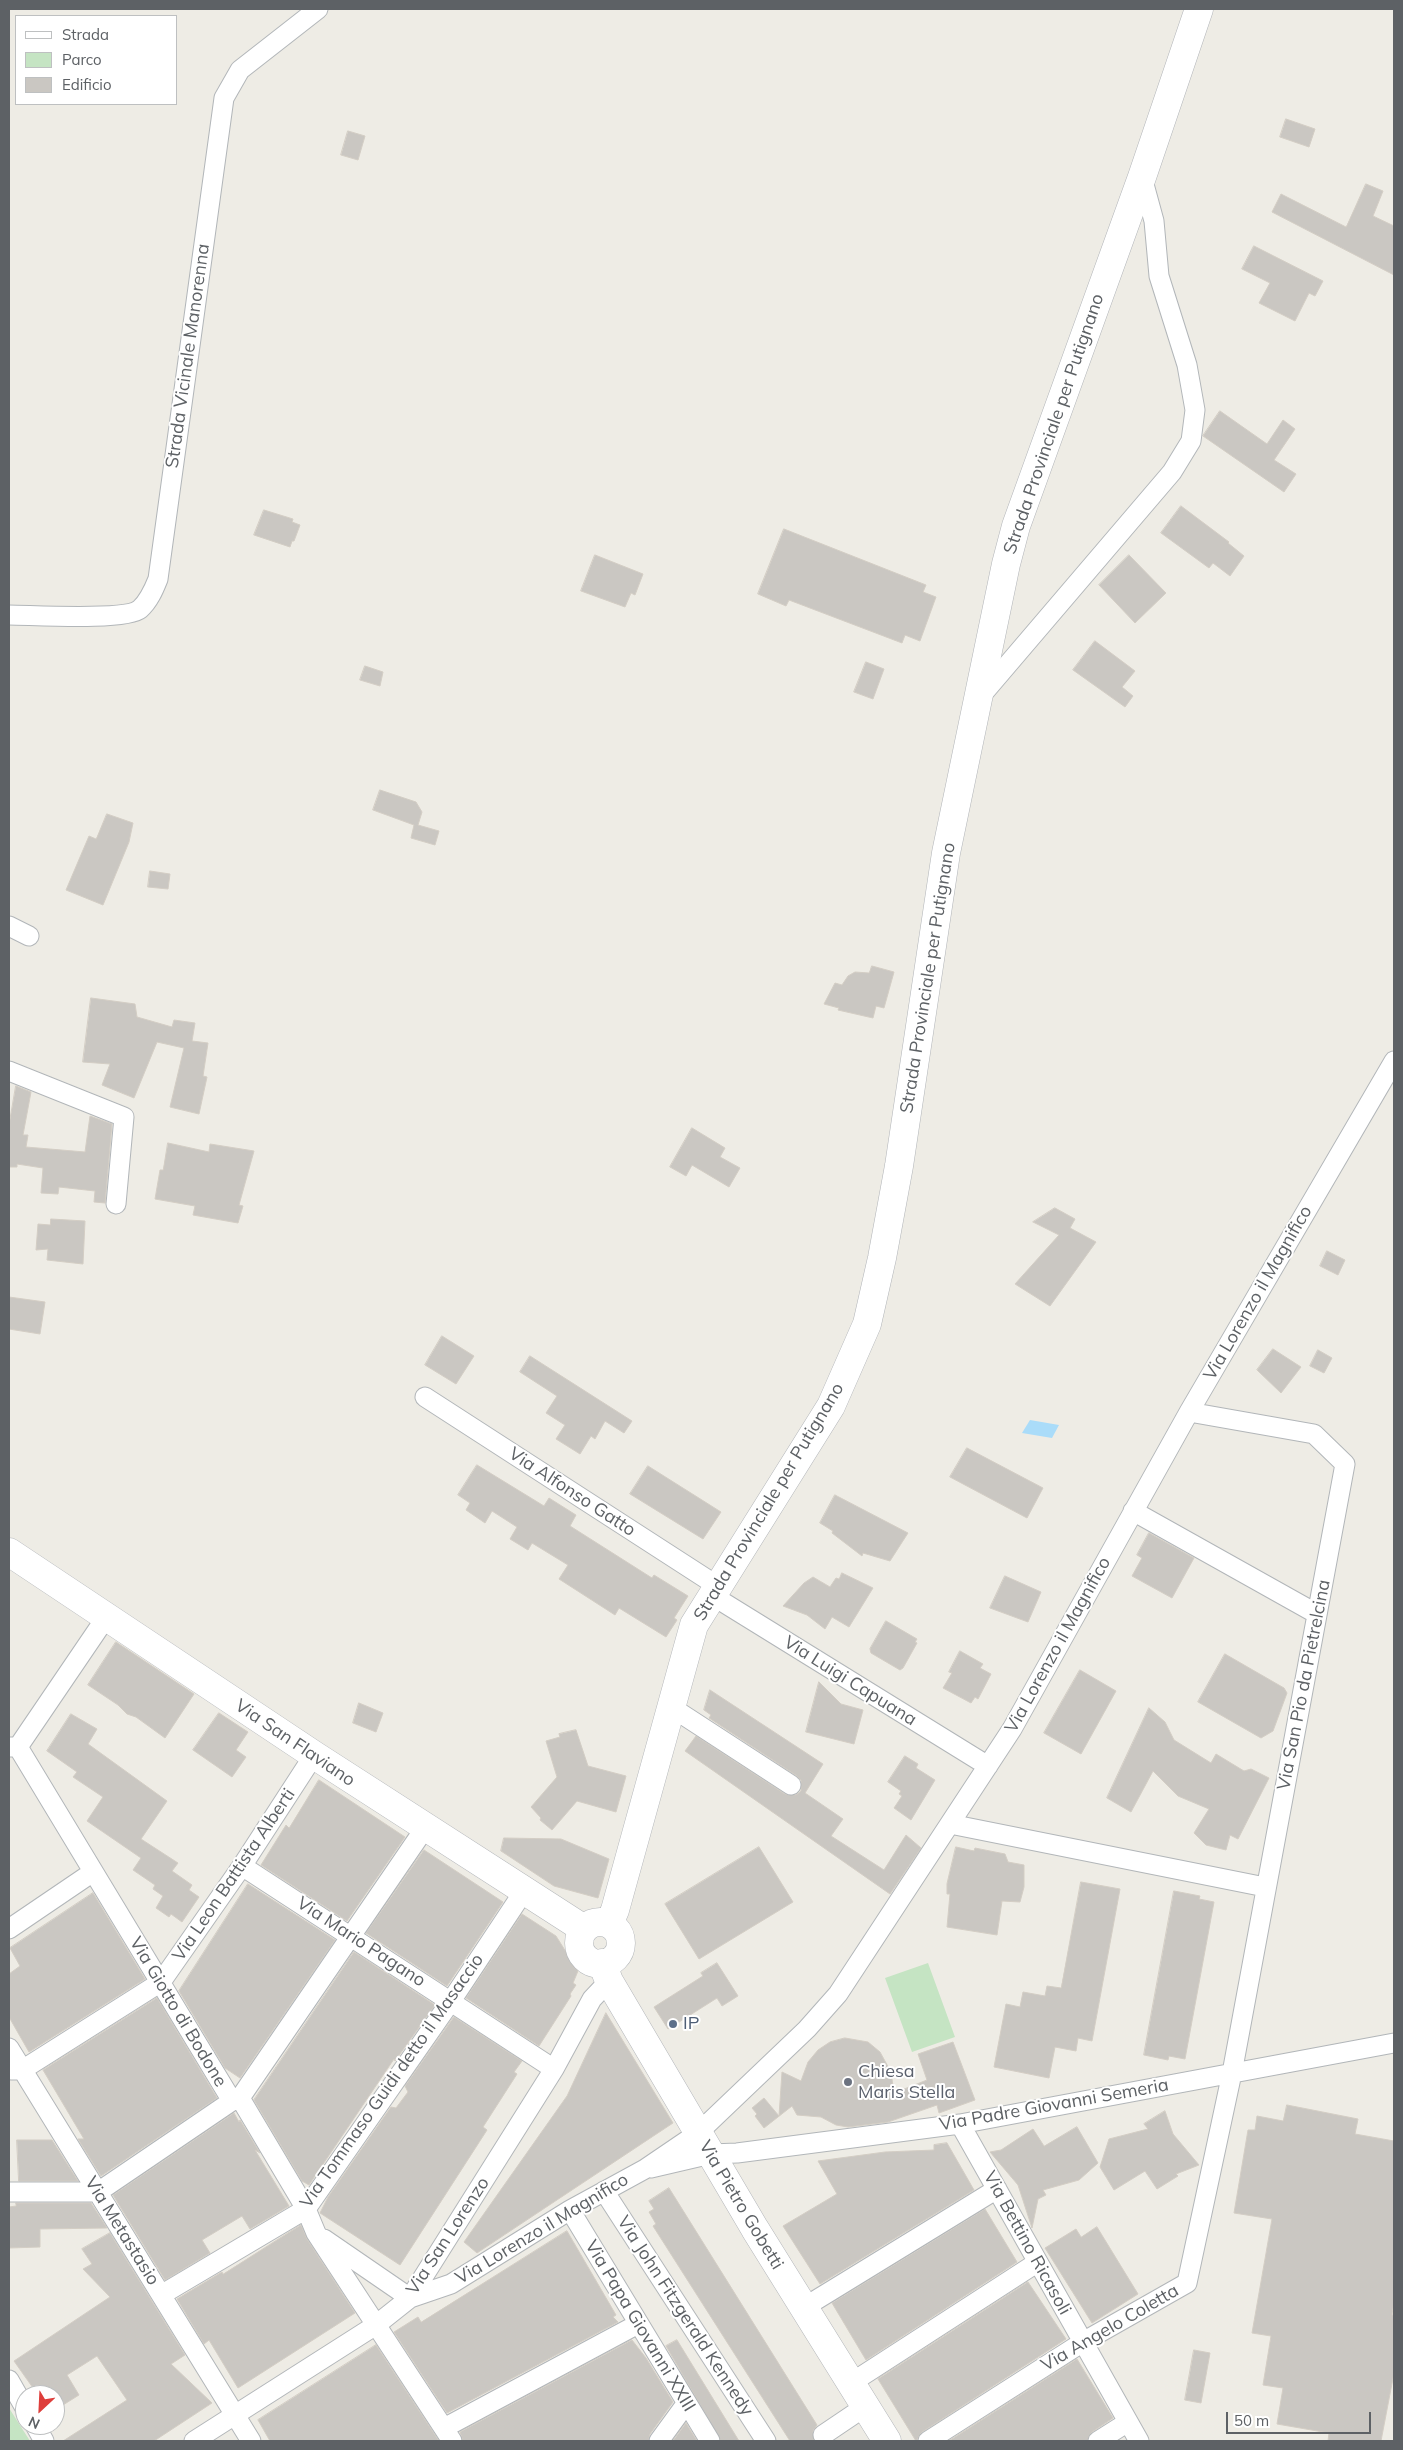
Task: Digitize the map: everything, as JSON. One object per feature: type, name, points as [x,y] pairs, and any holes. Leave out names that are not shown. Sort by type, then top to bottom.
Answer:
[{"type":"street","name":"Strada Vicinale Manorenna","points":[[9,615],[116,615],[139,610],[151,595],[158,579],[224,98],[240,70],[318,9]]},
{"type":"street","name":"Strada Provinciale per Putignano","points":[[606,1972],[592,1962],[581,1950],[580,1939],[615,1910],[694,1625],[831,1406],[868,1324],[899,1166],[946,852],[976,702],[1016,526],[1142,177],[1198,9]]},
{"type":"street","points":[[976,702],[1172,472],[1191,442],[1196,410],[1187,365],[1159,276],[1154,221],[1142,177]]},
{"type":"street","points":[[9,926],[30,936]]},
{"type":"street","name":"Via Lorenzo il Magnifico","points":[[410,2298],[451,2284],[604,2191],[645,2169],[704,2144],[838,1994],[1012,1729],[1189,1412],[1394,1061]]},
{"type":"street","points":[[9,1071],[124,1117],[116,1204]]},
{"type":"street","name":"Via Alfonso Gatto","points":[[425,1397],[716,1592]]},
{"type":"street","name":"Via San Pio da Pietrelcina","points":[[1189,1412],[1314,1434],[1346,1464],[1265,1887],[1232,2073]]},
{"type":"street","points":[[1133,1511],[1317,1614]]},
{"type":"street","name":"Via San Flaviano","points":[[9,1552],[425,1828],[524,1890],[597,1926]]},
{"type":"street","name":"Via Luigi Capuana","points":[[716,1592],[988,1766]]},
{"type":"street","points":[[13,1747],[107,1616]]},
{"type":"street","points":[[672,1706],[791,1784]]},
{"type":"street","name":"Via Giotto di Bodone","points":[[13,1747],[306,2209],[316,2233],[448,2435]]},
{"type":"street","name":"Via Leon Battista Alberti","points":[[16,2070],[161,1982],[242,1866],[314,1756]]},
{"type":"street","points":[[950,1824],[1265,1887]]},
{"type":"street","points":[[9,2192],[98,2192],[236,2099],[425,1828]]},
{"type":"street","name":"Via Mario Pagano","points":[[242,1866],[451,2000],[554,2069]]},
{"type":"street","points":[[9,1929],[93,1872]]},
{"type":"street","name":"Via Tommaso Guidi detto il Masaccio","points":[[161,2295],[306,2209],[451,2000],[524,1890]]},
{"type":"street","name":"Via Pietro Gobetti","points":[[606,1972],[704,2144],[803,2308],[887,2441]]},
{"type":"street","name":"Via San Lorenzo","points":[[194,2441],[376,2325],[410,2298],[554,2069],[606,1972]]},
{"type":"street","name":"Via Padre Giovanni Semeria","points":[[704,2144],[737,2153],[960,2124],[1394,2042]]},
{"type":"street","name":"Via Metastasio","points":[[9,2048],[16,2070],[98,2192],[250,2441]]},
{"type":"street","name":"Via Angelo Coletta","points":[[928,2441],[1083,2342],[1186,2283],[1232,2073]]},
{"type":"street","name":"Via Bettino Ricasoli","points":[[960,2124],[1139,2441]]},
{"type":"street","name":"Via Lorenzo il Magnifico","points":[[645,2169],[704,2144]]},
{"type":"street","points":[[803,2308],[997,2189]]},
{"type":"street","name":"Via John Fitzgerald Kennedy","points":[[604,2191],[766,2441]]},
{"type":"street","name":"Via Papa Giovanni XXIII","points":[[570,2210],[710,2441]]},
{"type":"street","points":[[316,2233],[410,2298]]},
{"type":"street","points":[[851,2383],[1038,2262]]},
{"type":"street","points":[[448,2435],[638,2324]]},
{"type":"street","points":[[659,2441],[686,2404]]},
{"type":"street","points":[[823,2435],[866,2406]]},
{"type":"street","points":[[1098,2441],[1128,2422]]},
{"type":"green space","points":[[928,1963],[955,2037],[912,2052],[885,1978]]},
{"type":"green space","points":[[9,2408],[15,2417],[15,2435],[26,2435],[30,2441],[9,2441]]},
{"type":"water","points":[[1030,1420],[1059,1425],[1052,1438],[1022,1433]]},
{"type":"building","points":[[1286,119],[1315,129],[1309,147],[1280,137]]},
{"type":"building","points":[[348,131],[365,136],[358,160],[341,155]]},
{"type":"building","points":[[1366,184],[1383,191],[1373,216],[1394,226],[1394,275],[1272,212],[1281,194],[1346,227]]},
{"type":"building","points":[[1254,246],[1323,281],[1315,296],[1309,293],[1295,321],[1259,303],[1270,283],[1242,269]]},
{"type":"building","points":[[1220,411],[1267,444],[1283,420],[1295,429],[1274,460],[1296,474],[1284,492],[1203,436]]},
{"type":"building","points":[[1181,506],[1229,542],[1244,556],[1230,576],[1213,563],[1209,568],[1161,533]]},
{"type":"building","points":[[264,510],[293,519],[292,522],[300,525],[290,547],[254,535]]},
{"type":"building","points":[[784,529],[926,585],[923,592],[936,597],[920,641],[905,635],[902,643],[789,600],[786,606],[758,594]]},
{"type":"building","points":[[595,555],[643,574],[635,595],[631,593],[625,607],[581,591]]},
{"type":"building","points":[[1129,555],[1166,593],[1135,623],[1099,585]]},
{"type":"building","points":[[1095,641],[1135,671],[1122,687],[1133,696],[1125,707],[1073,670]]},
{"type":"building","points":[[866,662],[884,669],[873,699],[854,692]]},
{"type":"building","points":[[365,666],[383,672],[380,686],[360,680]]},
{"type":"building","points":[[380,790],[416,802],[422,812],[418,825],[439,831],[435,845],[411,838],[414,825],[373,810]]},
{"type":"building","points":[[107,814],[133,823],[129,842],[103,905],[66,890],[89,836],[96,839]]},
{"type":"building","points":[[150,871],[170,874],[168,889],[148,887]]},
{"type":"building","points":[[872,966],[894,972],[884,1008],[876,1006],[873,1018],[838,1010],[839,1008],[824,1004],[835,983],[842,985],[848,976],[855,972],[869,973]]},
{"type":"building","points":[[91,998],[135,1004],[137,1017],[172,1027],[174,1020],[195,1023],[192,1041],[208,1043],[203,1076],[207,1077],[199,1114],[170,1107],[184,1048],[157,1042],[134,1098],[102,1085],[110,1064],[83,1062]]},
{"type":"building","points":[[16,1086],[31,1092],[23,1135],[28,1135],[26,1147],[85,1152],[90,1116],[112,1124],[105,1203],[94,1202],[95,1191],[59,1187],[58,1194],[41,1193],[43,1168],[17,1164],[17,1167],[9,1167],[9,1125]]},
{"type":"building","points":[[692,1128],[725,1148],[720,1157],[740,1168],[729,1187],[692,1165],[686,1176],[670,1167]]},
{"type":"building","points":[[168,1143],[209,1152],[210,1144],[254,1151],[239,1205],[243,1206],[238,1223],[193,1215],[195,1206],[155,1199],[160,1170],[163,1170]]},
{"type":"building","points":[[1055,1208],[1075,1219],[1070,1228],[1096,1242],[1050,1306],[1015,1284],[1059,1235],[1033,1222]]},
{"type":"building","points":[[51,1219],[85,1221],[83,1264],[47,1260],[48,1249],[36,1250],[38,1224],[50,1225]]},
{"type":"building","points":[[1327,1251],[1345,1260],[1338,1275],[1320,1266]]},
{"type":"building","points":[[9,1297],[45,1302],[40,1334],[9,1329]]},
{"type":"building","points":[[442,1336],[474,1356],[456,1384],[425,1365]]},
{"type":"building","points":[[1273,1349],[1301,1367],[1281,1393],[1257,1370]]},
{"type":"building","points":[[1318,1350],[1332,1358],[1324,1373],[1310,1366]]},
{"type":"building","points":[[530,1356],[632,1421],[624,1433],[605,1421],[595,1439],[591,1436],[580,1454],[556,1439],[565,1425],[546,1413],[557,1396],[520,1372]]},
{"type":"building","points":[[967,1448],[1043,1488],[1027,1518],[950,1477]]},
{"type":"building","points":[[477,1465],[544,1506],[549,1498],[576,1515],[570,1526],[652,1578],[654,1575],[688,1596],[674,1618],[677,1620],[666,1637],[619,1608],[615,1615],[559,1579],[568,1565],[532,1543],[528,1550],[510,1539],[517,1527],[492,1511],[485,1523],[466,1510],[470,1503],[458,1495]]},
{"type":"building","points":[[648,1466],[721,1512],[703,1539],[630,1494]]},
{"type":"building","points":[[835,1495],[908,1533],[890,1561],[863,1553],[862,1556],[832,1533],[833,1531],[820,1523]]},
{"type":"building","points":[[1149,1533],[1194,1558],[1172,1598],[1132,1576],[1142,1558],[1137,1555]]},
{"type":"building","points":[[842,1573],[873,1588],[849,1627],[832,1617],[825,1629],[807,1615],[783,1606],[804,1583],[813,1577],[830,1587],[836,1578],[839,1579]]},
{"type":"building","points":[[1005,1576],[1041,1592],[1028,1622],[990,1608]]},
{"type":"building","points":[[886,1621],[917,1639],[915,1642],[917,1643],[900,1670],[871,1653],[870,1649]]},
{"type":"building","points":[[116,1642],[194,1694],[165,1738],[136,1717],[127,1714],[118,1705],[88,1685]]},
{"type":"building","points":[[960,1651],[983,1664],[980,1668],[991,1674],[978,1699],[975,1697],[971,1703],[943,1688],[952,1673],[949,1672]]},
{"type":"building","points":[[1225,1654],[1284,1688],[1287,1693],[1273,1731],[1261,1738],[1198,1702]]},
{"type":"building","points":[[1080,1670],[1116,1691],[1081,1754],[1044,1733]]},
{"type":"building","points":[[819,1682],[841,1704],[863,1710],[854,1744],[806,1732]]},
{"type":"building","points":[[710,1690],[823,1764],[805,1793],[843,1819],[831,1836],[884,1870],[906,1835],[921,1848],[890,1894],[685,1751],[696,1736],[785,1794],[796,1795],[801,1791],[801,1780],[797,1776],[709,1718],[711,1715],[704,1710]]},
{"type":"building","points":[[359,1703],[383,1713],[376,1732],[353,1723]]},
{"type":"building","points":[[1149,1708],[1165,1722],[1174,1740],[1211,1763],[1216,1754],[1244,1771],[1251,1769],[1269,1778],[1238,1839],[1230,1835],[1226,1850],[1206,1845],[1194,1833],[1209,1809],[1178,1796],[1153,1771],[1131,1812],[1107,1798]]},
{"type":"building","points":[[219,1713],[248,1732],[236,1750],[246,1757],[232,1777],[193,1750]]},
{"type":"building","points":[[71,1714],[97,1729],[88,1744],[167,1801],[141,1839],[178,1863],[172,1871],[192,1885],[189,1890],[199,1897],[182,1922],[171,1914],[169,1917],[156,1908],[163,1896],[153,1889],[155,1885],[133,1870],[141,1858],[87,1821],[103,1797],[73,1777],[77,1772],[47,1751]]},
{"type":"building","points":[[576,1730],[588,1766],[626,1776],[616,1812],[577,1801],[552,1830],[540,1820],[541,1818],[531,1807],[557,1777],[546,1741],[560,1737],[559,1734]]},
{"type":"building","points":[[905,1756],[918,1764],[916,1768],[935,1780],[911,1820],[894,1808],[902,1796],[899,1794],[901,1791],[888,1782]]},
{"type":"building","points":[[319,1780],[405,1837],[347,1921],[261,1865],[286,1825],[289,1828]]},
{"type":"building","points":[[504,1838],[561,1839],[609,1859],[598,1898],[554,1886],[501,1851]]},
{"type":"building","points":[[759,1847],[793,1902],[699,1959],[665,1904]]},
{"type":"building","points":[[956,1847],[974,1851],[975,1848],[1005,1854],[1008,1862],[1024,1865],[1024,1887],[1020,1902],[1002,1901],[997,1935],[947,1927],[950,1894],[947,1894],[947,1884]]},
{"type":"building","points":[[424,1850],[503,1902],[447,1986],[366,1933]]},
{"type":"building","points":[[1081,1882],[1120,1889],[1092,2041],[1078,2038],[1076,2051],[1055,2047],[1049,2078],[994,2067],[1006,2004],[1020,2007],[1023,1992],[1045,1996],[1047,1986],[1061,1988]]},
{"type":"building","points":[[248,1884],[335,1940],[240,2078],[225,2068],[179,1991]]},
{"type":"building","points":[[1174,1891],[1200,1896],[1199,1899],[1214,1902],[1185,2059],[1169,2056],[1168,2060],[1144,2055]]},
{"type":"building","points":[[93,1893],[145,1979],[29,2052],[9,2017],[9,1974],[20,1966],[10,1948]]},
{"type":"building","points":[[522,1914],[556,1936],[578,1971],[573,1983],[576,1985],[570,1994],[571,1996],[539,2046],[466,1998]]},
{"type":"building","points":[[354,1952],[435,2005],[395,2061],[394,2059],[309,2185],[302,2181],[254,2100]]},
{"type":"building","points":[[717,1963],[738,1996],[722,2006],[717,1998],[668,2029],[654,2007],[703,1976],[701,1973]]},
{"type":"building","points":[[157,1998],[217,2098],[101,2176],[78,2139],[84,2139],[43,2070]]},
{"type":"building","points":[[606,2013],[673,2123],[477,2253],[464,2242],[567,2096]]},
{"type":"building","points":[[454,2017],[522,2061],[514,2072],[517,2074],[483,2127],[487,2130],[400,2265],[320,2213],[328,2197],[391,2107],[396,2108],[408,2092],[405,2086]]},
{"type":"building","points":[[845,2038],[868,2042],[880,2052],[891,2072],[894,2093],[927,2080],[918,2054],[953,2042],[975,2100],[939,2113],[937,2105],[888,2122],[848,2127],[836,2125],[821,2117],[797,2115],[792,2106],[764,2128],[755,2116],[757,2114],[752,2108],[764,2098],[779,2116],[782,2072],[801,2081],[808,2062],[818,2050],[830,2042]]},
{"type":"building","points":[[1287,2105],[1358,2119],[1355,2134],[1394,2141],[1394,2301],[1392,2315],[1394,2315],[1394,2373],[1381,2441],[1328,2441],[1329,2433],[1277,2424],[1283,2388],[1263,2385],[1271,2336],[1252,2333],[1272,2219],[1234,2213],[1248,2130],[1255,2130],[1257,2116],[1283,2121]]},
{"type":"building","points":[[1165,2111],[1173,2134],[1199,2165],[1176,2174],[1178,2176],[1157,2189],[1145,2171],[1114,2190],[1100,2167],[1109,2139],[1148,2129],[1144,2124]]},
{"type":"building","points":[[234,2113],[260,2153],[255,2150],[289,2206],[250,2229],[242,2216],[202,2240],[210,2253],[165,2280],[113,2195]]},
{"type":"building","points":[[1077,2127],[1098,2163],[1079,2180],[1043,2190],[1046,2195],[1038,2199],[1032,2228],[1018,2185],[990,2152],[1001,2150],[1033,2129],[1044,2146]]},
{"type":"building","points":[[17,2140],[52,2140],[78,2181],[19,2181]]},
{"type":"building","points":[[947,2143],[974,2190],[820,2284],[783,2226],[837,2194],[818,2161],[885,2152],[934,2150],[934,2145]]},
{"type":"building","points":[[669,2188],[817,2425],[813,2431],[814,2441],[790,2441],[653,2226],[656,2224],[649,2212],[654,2209],[649,2201]]},
{"type":"building","points":[[16,2203],[91,2203],[107,2228],[40,2229],[40,2247],[9,2248],[9,2207],[16,2206]]},
{"type":"building","points":[[985,2209],[1017,2262],[866,2360],[832,2303]]},
{"type":"building","points":[[301,2225],[307,2239],[355,2313],[238,2388],[209,2340],[204,2344],[177,2299],[222,2272],[223,2274]]},
{"type":"building","points":[[1097,2227],[1138,2294],[1092,2323],[1045,2248],[1076,2229],[1081,2237]]},
{"type":"building","points":[[567,2231],[616,2315],[613,2317],[618,2322],[447,2413],[394,2332],[418,2317],[421,2322]]},
{"type":"building","points":[[110,2233],[185,2355],[171,2364],[212,2403],[154,2441],[63,2441],[127,2400],[97,2356],[67,2375],[79,2395],[65,2404],[65,2385],[31,2385],[14,2361],[110,2297],[83,2269],[92,2264],[82,2249]]},
{"type":"building","points":[[1028,2282],[1066,2339],[922,2432],[916,2441],[878,2379]]},
{"type":"building","points":[[632,2340],[646,2358],[673,2402],[650,2434],[648,2441],[463,2441],[460,2432]]},
{"type":"building","points":[[677,2340],[739,2441],[721,2441],[666,2346]]},
{"type":"building","points":[[376,2345],[439,2441],[270,2441],[258,2420]]},
{"type":"building","points":[[1194,2350],[1210,2353],[1201,2403],[1185,2400]]},
{"type":"building","points":[[1077,2359],[1113,2418],[1092,2432],[1087,2441],[949,2441]]},
{"type":"building","points":[[686,2423],[697,2441],[673,2441]]},
{"type":"place","name":"IP","points":[[673,2024]]},
{"type":"place","name":"Chiesa Maris Stella","points":[[848,2082]]}]
